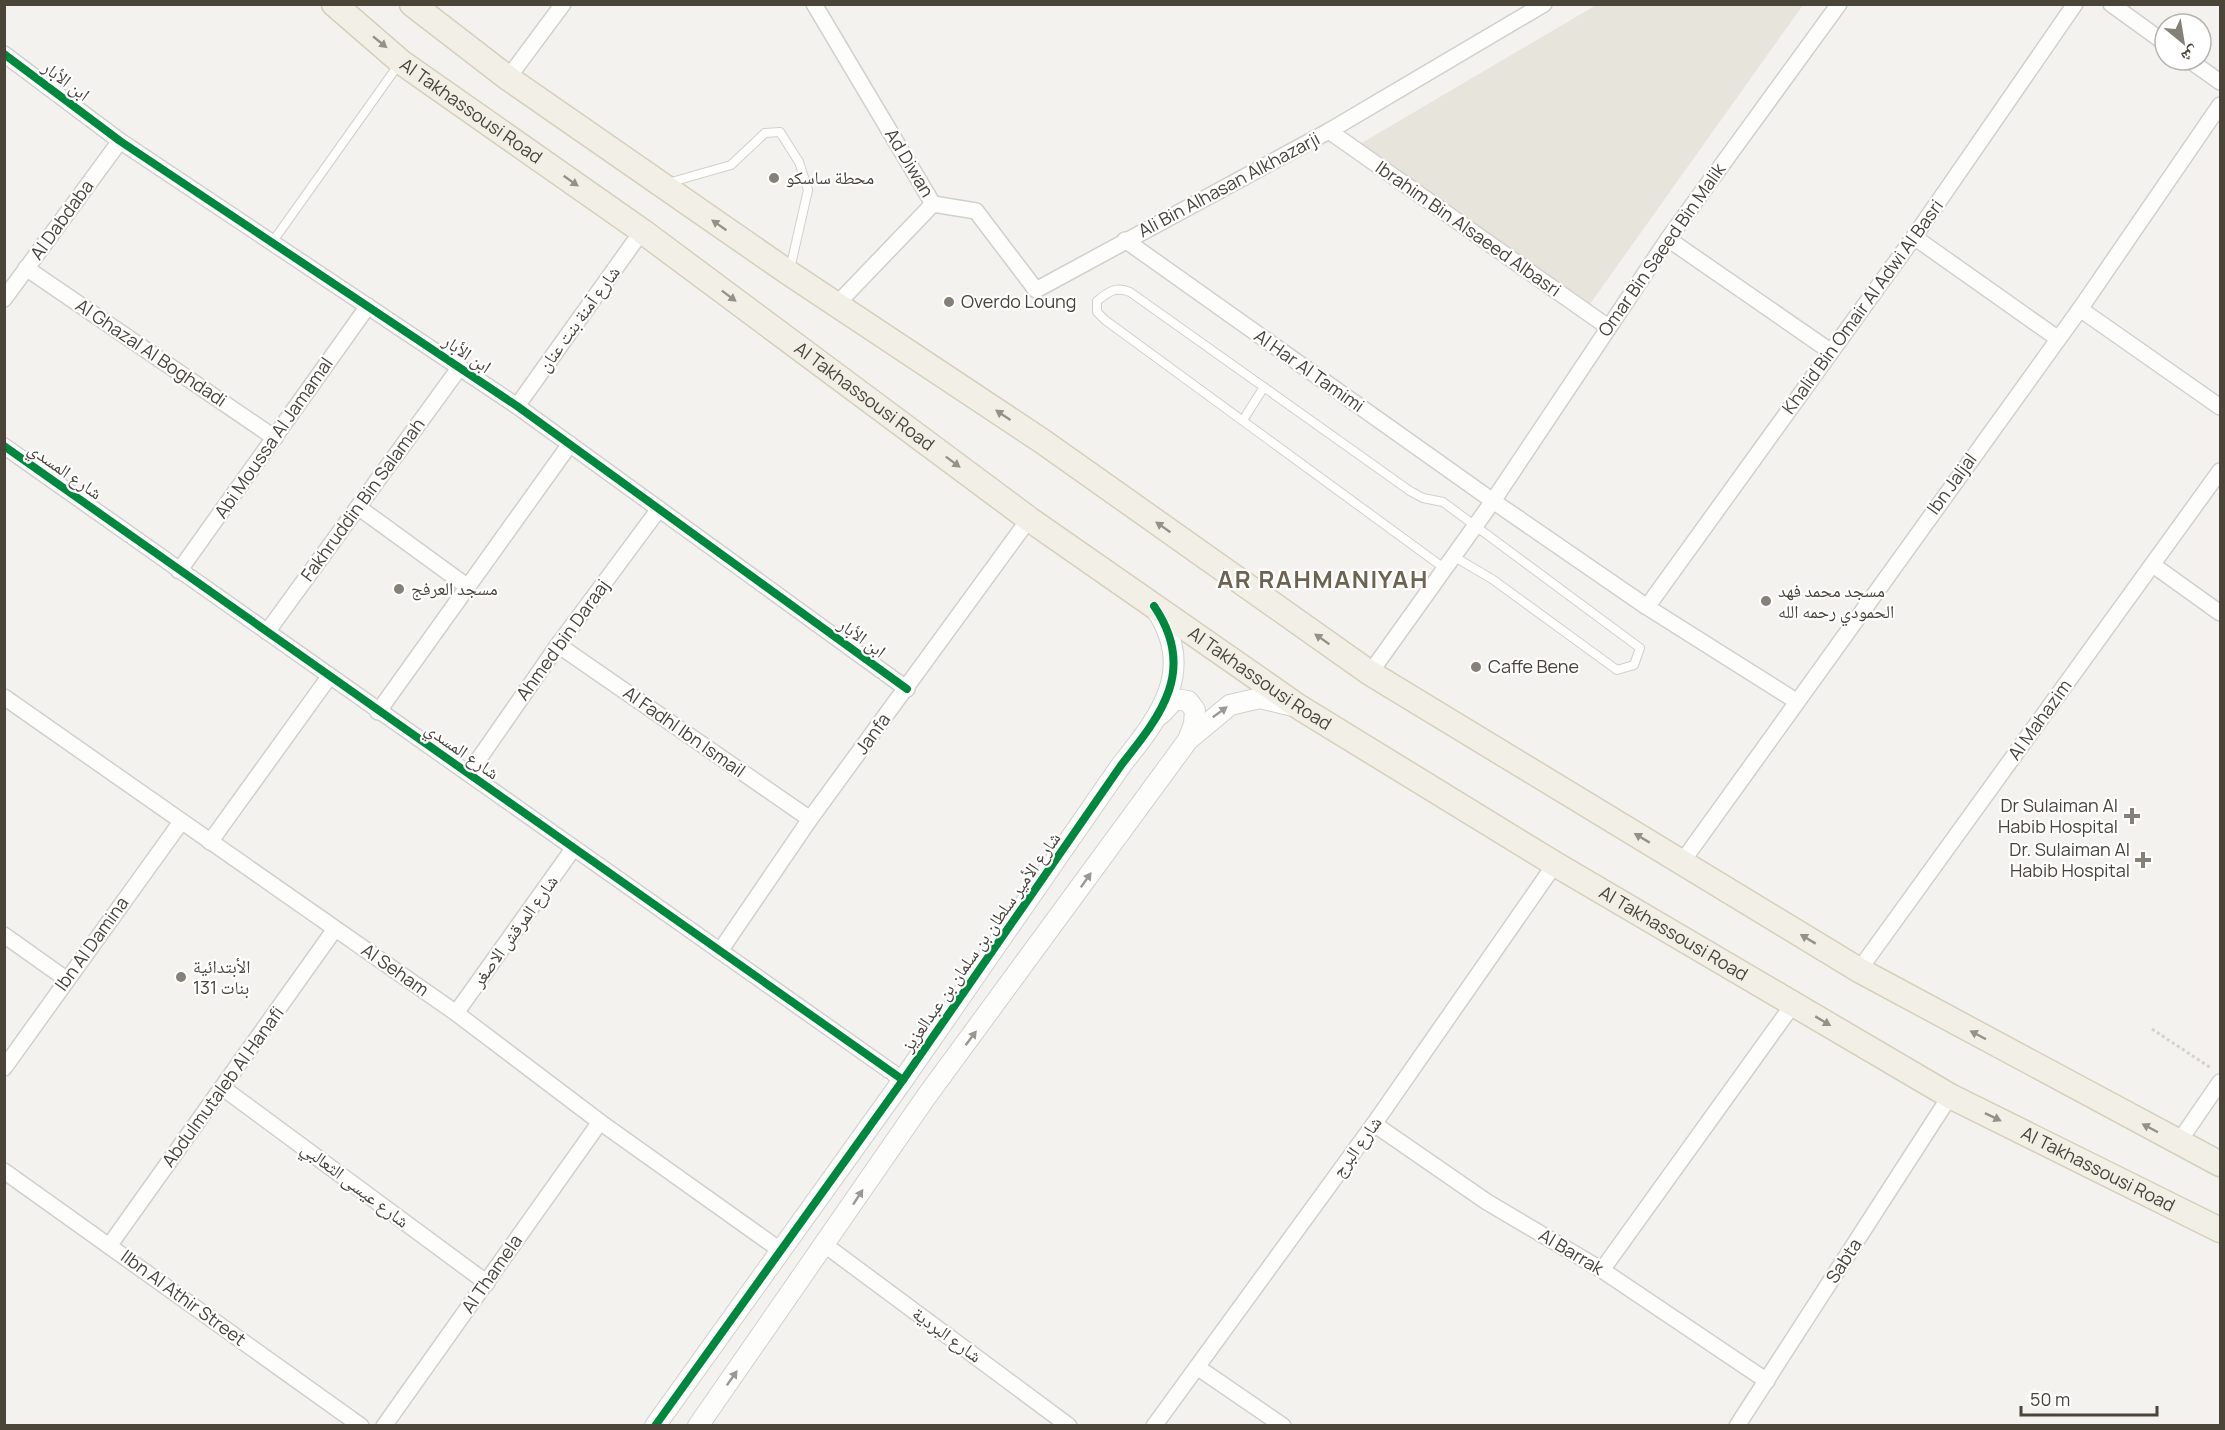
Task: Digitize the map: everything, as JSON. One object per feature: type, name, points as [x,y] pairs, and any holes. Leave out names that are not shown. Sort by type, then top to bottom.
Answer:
[{"type":"main road","name":"Al Takhassousi Road","points":[[334,4],[401,62],[642,231],[1029,519],[1299,707],[1555,864],[1950,1096],[2220,1230]]},
{"type":"main road","points":[[415,6],[508,78],[789,273],[1042,441],[1370,673],[1859,970],[2220,1164]]},
{"type":"street","points":[[508,78],[563,4]]},
{"type":"street","name":"Ad Diwan","points":[[814,4],[933,204],[837,304]]},
{"type":"street","name":"Ali Bin Alhasan Alkhazarji","points":[[933,204],[976,211],[1036,290],[1329,131],[1544,4]]},
{"type":"street","name":"Omar Bin Saeed Bin Malik","points":[[1370,673],[1493,501],[1668,239],[1839,4]]},
{"type":"street","name":"Khalid Bin Omair Al Adwi Al Basri","points":[[1647,607],[1914,237],[2075,4]]},
{"type":"street","points":[[2111,4],[2153,34]]},
{"type":"street","name":"ابن الأبار","points":[[4,54],[120,141],[517,406],[906,688]]},
{"type":"street","points":[[2206,72],[2220,82]]},
{"type":"street","name":"Ibn Jaljal","points":[[1682,862],[2080,309],[2220,105]]},
{"type":"street","name":"Ibrahim Bin Alsaeed Albasri","points":[[1329,131],[1608,327]]},
{"type":"street","name":"Al Dabdaba","points":[[4,299],[120,141]]},
{"type":"street","name":"شارع آمنة بنت عنان","points":[[517,406],[642,231]]},
{"type":"street","points":[[1914,237],[2057,338]]},
{"type":"street","points":[[1668,239],[1830,351]]},
{"type":"street","name":"Al Har Al Tamimi","points":[[1125,240],[1493,501]]},
{"type":"street","name":"Al Ghazal Al Boghdadi","points":[[26,268],[275,438]]},
{"type":"street","name":"Abi Moussa Al Jamamal","points":[[179,570],[368,306]]},
{"type":"street","points":[[2080,309],[2220,407]]},
{"type":"street","name":"Fakhruddin Bin Salamah","points":[[267,632],[460,367]]},
{"type":"street","points":[[378,712],[570,444]]},
{"type":"street","name":"شارع المسدي","points":[[4,446],[378,712],[469,773],[573,849],[903,1080]]},
{"type":"street","name":"Al Mahazim","points":[[1859,970],[2220,471]]},
{"type":"street","points":[[1493,501],[1647,607],[1796,701]]},
{"type":"street","points":[[358,507],[468,587]]},
{"type":"street","name":"Ahmed bin Daraaj","points":[[469,773],[558,645],[658,509]]},
{"type":"street","name":"Janfa","points":[[720,951],[810,819],[1029,519]]},
{"type":"street","points":[[2153,565],[2220,613]]},
{"type":"street","name":"شارع الأمير سلطان بن سلمان بن عبدالعزيز","points":[[655,1425],[903,1080],[1122,764],[1156,720],[1167,699],[1174,654],[1162,619],[1154,606]]},
{"type":"street","name":"Al Fadhl Ibn Ismail","points":[[558,645],[810,819]]},
{"type":"street","points":[[210,842],[329,677]]},
{"type":"street","name":"Al Seham","points":[[4,697],[456,1013],[600,1122],[780,1250]]},
{"type":"street","points":[[698,1425],[926,1097],[1188,740],[1230,705],[1260,698],[1299,707]]},
{"type":"street","points":[[1156,720],[1176,699],[1188,702],[1195,710],[1194,724],[1188,740]]},
{"type":"street","name":"Ibn Al Damina","points":[[4,1068],[181,822]]},
{"type":"street","name":"شارع المرقش الاصغر","points":[[456,1013],[573,849]]},
{"type":"street","name":"شارع البرج","points":[[1154,1425],[1374,1124],[1555,864]]},
{"type":"street","name":"Abdulmutaleb Al Hanafi","points":[[109,1245],[335,929]]},
{"type":"street","points":[[4,935],[66,979]]},
{"type":"street","points":[[1602,1270],[1794,1003]]},
{"type":"street","points":[[2178,1143],[2220,1082]]},
{"type":"street","name":"شارع عيسى الثعالبي","points":[[223,1088],[487,1283]]},
{"type":"street","name":"Sabta","points":[[1737,1425],[1950,1096]]},
{"type":"street","name":"Al Thamela","points":[[384,1425],[600,1122]]},
{"type":"street","name":"Al Barrak","points":[[1374,1124],[1487,1202],[1602,1270],[1767,1381]]},
{"type":"street","name":"|Ibn Al Athir Street","points":[[4,1171],[361,1425]]},
{"type":"street","name":"شارع البردية","points":[[825,1245],[1069,1425]]},
{"type":"street","points":[[1197,1367],[1283,1425]]},
{"type":"lane","points":[[271,243],[401,62]]},
{"type":"lane","points":[[662,185],[731,165],[765,133],[780,132],[799,162],[808,190],[789,273]]},
{"type":"lane","points":[[1121,288],[1130,292],[1410,491],[1423,498],[1443,502],[1640,648],[1634,666],[1617,670],[1492,579],[1448,562],[1242,420],[1105,320],[1097,312],[1097,301],[1109,291],[1121,288]]},
{"type":"lane","points":[[1242,420],[1264,387]]},
{"type":"path","points":[[2152,1029],[2220,1073]]},
{"type":"shaded area","points":[[1598,4],[1803,5],[1590,304],[1360,144]]},
{"type":"cycle path","points":[[4,54],[120,141],[517,406],[907,689]]},
{"type":"cycle path","points":[[4,446],[903,1080]]},
{"type":"cycle path","points":[[655,1426],[903,1080],[1161,709],[1169,690],[1173,670],[1173,650],[1167,629],[1154,606]]},
{"type":"place","name":"محطة ساسكو","points":[[774,178]]},
{"type":"place","name":"Overdo Loung","points":[[949,302]]},
{"type":"place","name":"مسجد العرفج","points":[[399,589]]},
{"type":"place","name":"مسجد محمد فهد الحمودي رحمه الله","points":[[1766,601]]},
{"type":"place","name":"Caffe Bene","points":[[1476,667]]},
{"type":"place","name":"Dr Sulaiman Al Habib Hospital","points":[[2132,816]]},
{"type":"place","name":"Dr. Sulaiman Al Habib Hospital","points":[[2143,860]]},
{"type":"place","name":"الأبتدائية 131 بنات","points":[[181,977]]},
{"type":"district","name":"AR RAHMANIYAH","points":[[1323,580]]}]
